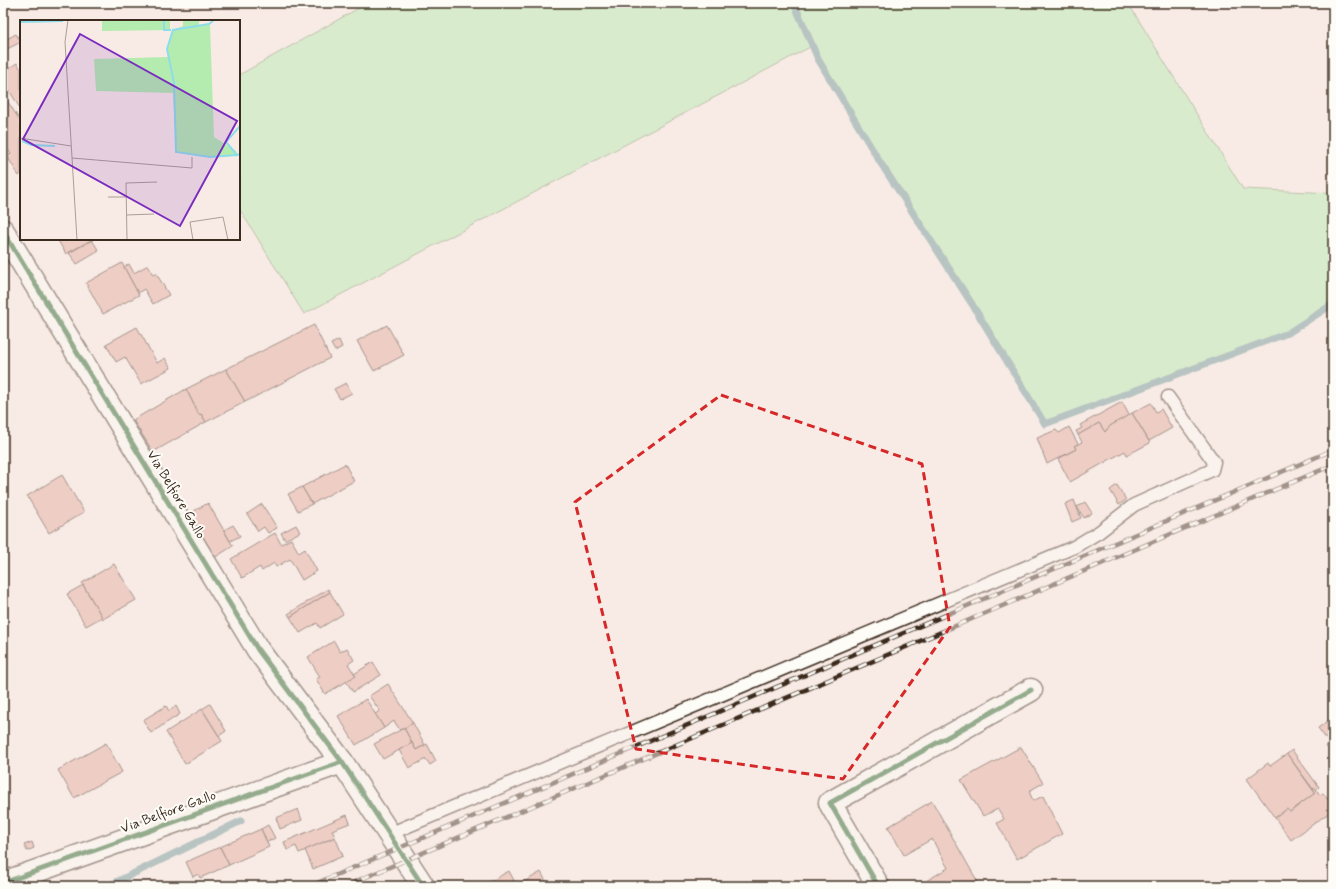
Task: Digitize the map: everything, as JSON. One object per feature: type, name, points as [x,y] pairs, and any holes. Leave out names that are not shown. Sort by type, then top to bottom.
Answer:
[{"type":"street","name":"Via Belfiore Gallo","points":[[3,231],[258,650],[342,762],[423,886]]},
{"type":"street","points":[[878,886],[830,803],[1031,690]]},
{"type":"street","name":"Via Belfiore Gallo","points":[[3,883],[342,762]]},
{"type":"lane","points":[[389,834],[1074,546],[1099,532],[1134,505],[1212,470],[1214,462],[1168,397]]},
{"type":"highlighted area","points":[[721,395],[922,464],[950,627],[843,779],[636,749],[575,502]]},
{"type":"green space","points":[[368,3],[1128,3],[1243,189],[1333,193],[1333,304],[1288,333],[1045,424],[846,105],[818,59],[812,46],[304,314],[240,210],[240,74]]},
{"type":"building","points":[[16,34],[20,42],[5,50],[3,41]]},
{"type":"building","points":[[17,63],[20,68],[20,108],[3,80],[3,72]]},
{"type":"building","points":[[6,99],[20,120],[19,176],[7,156],[11,154],[3,142],[3,101]]},
{"type":"building","points":[[58,240],[91,240],[66,254]]},
{"type":"building","points":[[92,240],[99,251],[77,264],[69,253]]},
{"type":"building","points":[[122,263],[139,295],[103,314],[86,283]]},
{"type":"building","points":[[129,264],[134,273],[148,265],[153,275],[156,273],[169,295],[153,304],[144,289],[138,293],[124,267]]},
{"type":"building","points":[[314,325],[330,358],[245,402],[226,369]]},
{"type":"building","points":[[387,325],[404,355],[374,371],[357,341]]},
{"type":"building","points":[[137,327],[157,363],[165,358],[171,368],[141,384],[125,357],[116,362],[106,344]]},
{"type":"building","points":[[339,340],[342,347],[335,351],[331,344]]},
{"type":"building","points":[[226,369],[245,402],[206,422],[201,414],[199,415],[186,389]]},
{"type":"building","points":[[346,383],[352,393],[340,399],[334,389]]},
{"type":"building","points":[[186,389],[199,415],[201,414],[206,422],[153,452],[133,420]]},
{"type":"building","points":[[1122,402],[1129,415],[1110,426],[1105,432],[1099,423],[1078,435],[1076,431],[1082,428],[1080,425]]},
{"type":"building","points":[[1151,403],[1156,412],[1161,409],[1172,428],[1149,441],[1132,413]]},
{"type":"building","points":[[1132,413],[1150,443],[1127,455],[1125,451],[1070,482],[1058,459],[1076,449],[1074,446],[1082,442],[1078,435],[1099,423],[1105,432],[1110,426]]},
{"type":"building","points":[[1069,427],[1078,444],[1074,446],[1076,449],[1047,464],[1037,438],[1056,430],[1059,433]]},
{"type":"building","points":[[345,464],[354,481],[312,504],[302,487]]},
{"type":"building","points":[[62,475],[84,512],[49,533],[27,496]]},
{"type":"building","points":[[1117,485],[1126,500],[1119,505],[1110,490]]},
{"type":"building","points":[[302,487],[312,504],[298,511],[288,494]]},
{"type":"building","points":[[1074,500],[1081,518],[1072,522],[1065,504]]},
{"type":"building","points":[[1085,502],[1092,513],[1084,518],[1077,507]]},
{"type":"building","points":[[208,503],[233,546],[214,558],[189,514]]},
{"type":"building","points":[[262,504],[277,528],[268,533],[264,527],[258,531],[247,514]]},
{"type":"building","points":[[233,525],[240,536],[230,541],[224,530]]},
{"type":"building","points":[[296,525],[300,532],[285,540],[281,533]]},
{"type":"building","points":[[275,533],[281,544],[291,539],[299,553],[305,549],[317,571],[302,580],[290,559],[276,567],[274,563],[262,571],[260,567],[242,578],[231,559]]},
{"type":"building","points":[[114,564],[136,600],[103,619],[82,583]]},
{"type":"building","points":[[83,585],[102,617],[86,626],[67,594]]},
{"type":"building","points":[[328,589],[330,592],[290,617],[288,614]]},
{"type":"building","points":[[330,592],[343,614],[320,628],[317,623],[300,633],[290,617]]},
{"type":"building","points":[[334,641],[340,652],[347,648],[354,660],[348,664],[356,676],[325,694],[316,679],[320,677],[308,657]]},
{"type":"building","points":[[373,662],[381,675],[353,692],[346,681],[356,676],[354,674]]},
{"type":"building","points":[[388,684],[413,723],[400,730],[394,721],[384,728],[375,714],[380,711],[369,696]]},
{"type":"building","points":[[366,699],[384,728],[356,745],[338,716]]},
{"type":"building","points":[[210,704],[226,731],[219,736],[202,709]]},
{"type":"building","points":[[166,706],[169,711],[176,706],[180,714],[151,733],[143,720]]},
{"type":"building","points":[[202,709],[222,741],[185,764],[166,732]]},
{"type":"building","points":[[1333,717],[1333,756],[1326,746],[1330,744],[1318,728]]},
{"type":"building","points":[[413,723],[425,745],[416,750],[404,728]]},
{"type":"building","points":[[404,728],[412,743],[383,759],[374,744]]},
{"type":"building","points":[[106,743],[122,772],[74,798],[58,770]]},
{"type":"building","points":[[412,743],[416,750],[427,744],[436,761],[430,765],[426,759],[409,768],[399,750]]},
{"type":"building","points":[[1021,747],[1043,783],[1029,791],[1033,801],[1043,796],[1062,834],[1017,859],[997,823],[1004,819],[998,809],[983,816],[961,780]]},
{"type":"building","points":[[1292,750],[1319,787],[1316,790],[1315,788],[1313,789],[1287,754]]},
{"type":"building","points":[[1287,754],[1315,793],[1290,812],[1287,809],[1275,818],[1247,779],[1268,763],[1270,766]]},
{"type":"building","points":[[1315,788],[1320,795],[1323,793],[1333,806],[1333,810],[1291,840],[1275,818],[1287,809],[1290,812],[1315,793],[1313,789]]},
{"type":"building","points":[[932,801],[980,886],[929,886],[926,881],[948,868],[932,839],[904,855],[888,827]]},
{"type":"building","points":[[298,809],[302,820],[280,829],[276,818]]},
{"type":"building","points":[[347,815],[350,823],[332,830],[335,837],[299,853],[296,846],[287,850],[284,842]]},
{"type":"building","points":[[268,825],[275,838],[267,842],[261,829]]},
{"type":"building","points":[[261,829],[269,847],[229,865],[220,847]]},
{"type":"building","points":[[335,837],[343,856],[313,869],[305,850]]},
{"type":"building","points":[[32,842],[34,848],[27,851],[24,845]]},
{"type":"building","points":[[220,847],[229,865],[200,878],[198,874],[193,877],[186,862]]},
{"type":"building","points":[[509,871],[517,886],[482,886]]},
{"type":"building","points":[[541,872],[547,883],[541,886],[523,886],[522,883]]},
{"type":"waterway","points":[[794,3],[818,59],[880,162],[972,304],[1045,424],[1288,333],[1333,304]]},
{"type":"waterway","points":[[108,886],[241,821]]},
{"type":"railway","points":[[310,886],[1333,450]]},
{"type":"railway","points":[[345,886],[1333,465]]},
{"type":"cycle path","points":[[3,231],[258,650],[342,762],[423,886]]},
{"type":"cycle path","points":[[878,886],[830,803],[1031,690]]},
{"type":"cycle path","points":[[3,883],[342,762]]}]
